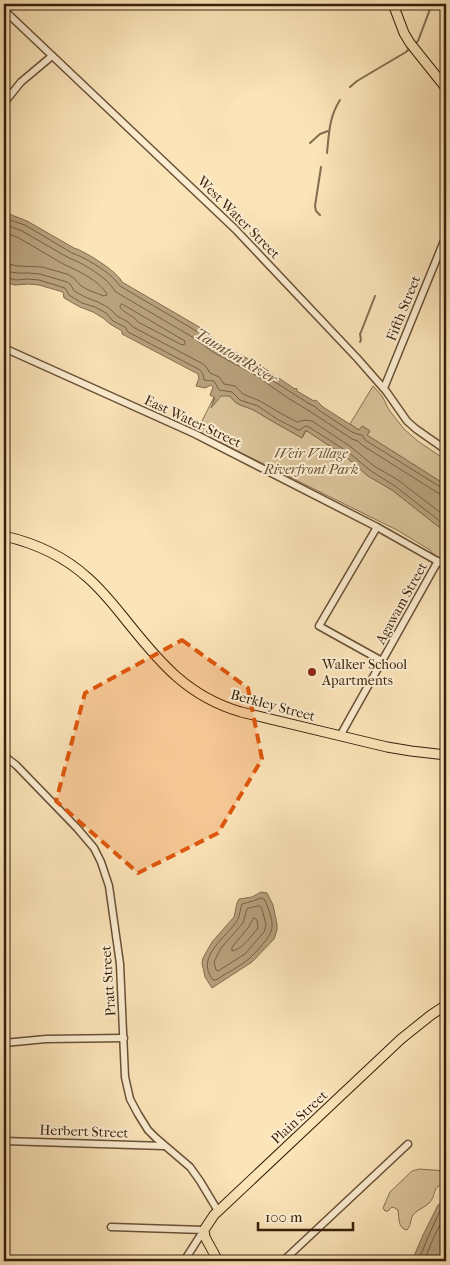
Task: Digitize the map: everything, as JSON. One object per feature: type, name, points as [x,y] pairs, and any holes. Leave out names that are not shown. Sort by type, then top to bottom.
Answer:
[{"type":"main road","points":[[393,4],[404,33],[446,88]]},
{"type":"main road","name":"Berkley Street","points":[[4,536],[47,551],[68,562],[106,596],[168,670],[185,684],[217,703],[231,709],[340,736],[400,749],[446,755]]},
{"type":"main road","name":"Plain Street","points":[[204,1230],[218,1212],[401,1040],[446,1007]]},
{"type":"main road","points":[[204,1230],[205,1237],[218,1261]]},
{"type":"street","name":"West Water Street","points":[[4,10],[243,237],[384,388],[407,421],[446,450]]},
{"type":"street","points":[[4,104],[21,82],[52,56]]},
{"type":"street","name":"Fifth Street","points":[[384,388],[446,236]]},
{"type":"street","name":"East Water Street","points":[[4,348],[195,434],[377,527],[446,566]]},
{"type":"street","points":[[377,527],[319,626],[382,661]]},
{"type":"street","name":"Agawam Street","points":[[340,736],[438,561]]},
{"type":"street","name":"Pratt Street","points":[[4,756],[20,769],[83,834],[98,855],[111,896],[120,964],[125,1077],[130,1099],[144,1125],[164,1146],[177,1155],[193,1171],[218,1212]]},
{"type":"street","points":[[4,1042],[46,1039],[124,1038]]},
{"type":"street","name":"Herbert Street","points":[[4,1141],[164,1146]]},
{"type":"street","points":[[283,1261],[408,1144]]},
{"type":"street","points":[[111,1227],[204,1230]]},
{"type":"street","name":"Plain Street","points":[[184,1261],[204,1230]]},
{"type":"highlighted area","points":[[182,640],[248,688],[262,759],[218,833],[138,873],[56,801],[85,693]]},
{"type":"green space","name":"Weir Village Riverfront Park","points":[[373,386],[404,429],[419,442],[446,460],[446,485],[367,435],[370,431],[363,426],[359,430],[350,424]]},
{"type":"green space","name":"Weir Village Riverfront Park","points":[[223,395],[230,396],[239,404],[302,438],[307,431],[345,456],[368,476],[392,490],[439,527],[446,529],[446,562],[397,530],[197,431],[214,397],[212,406]]},
{"type":"green space","points":[[419,1169],[446,1171],[446,1184],[438,1186],[429,1203],[413,1215],[407,1230],[400,1225],[398,1210],[392,1207],[385,1211],[383,1208],[390,1192],[412,1171]]},
{"type":"water","name":"Taunton River","points":[[4,212],[27,221],[93,257],[114,273],[122,282],[201,328],[219,343],[261,366],[314,401],[316,400],[323,407],[359,430],[362,426],[370,431],[367,435],[446,485],[446,529],[439,527],[392,490],[368,476],[345,456],[307,431],[305,431],[302,438],[239,404],[230,396],[221,396],[211,408],[215,398],[210,395],[213,387],[211,385],[205,388],[196,386],[199,378],[198,374],[122,334],[122,331],[103,318],[64,298],[63,292],[39,285],[15,285],[4,282]]},
{"type":"water","points":[[261,892],[267,893],[273,905],[277,924],[274,939],[252,962],[212,988],[205,977],[202,963],[203,958],[212,942],[234,917],[239,899],[252,897]]},
{"type":"water","points":[[446,1201],[446,1261],[410,1261],[438,1205]]},
{"type":"waterway","points":[[414,44],[418,41],[432,4]]},
{"type":"waterway","points":[[350,87],[410,48]]},
{"type":"waterway","points":[[327,153],[332,119],[340,100]]},
{"type":"waterway","points":[[310,143],[320,134],[328,131]]},
{"type":"waterway","points":[[320,215],[316,211],[315,206],[321,167]]},
{"type":"waterway","points":[[360,342],[360,334],[375,296]]},
{"type":"place","name":"Walker School Apartments","points":[[312,672]]}]
